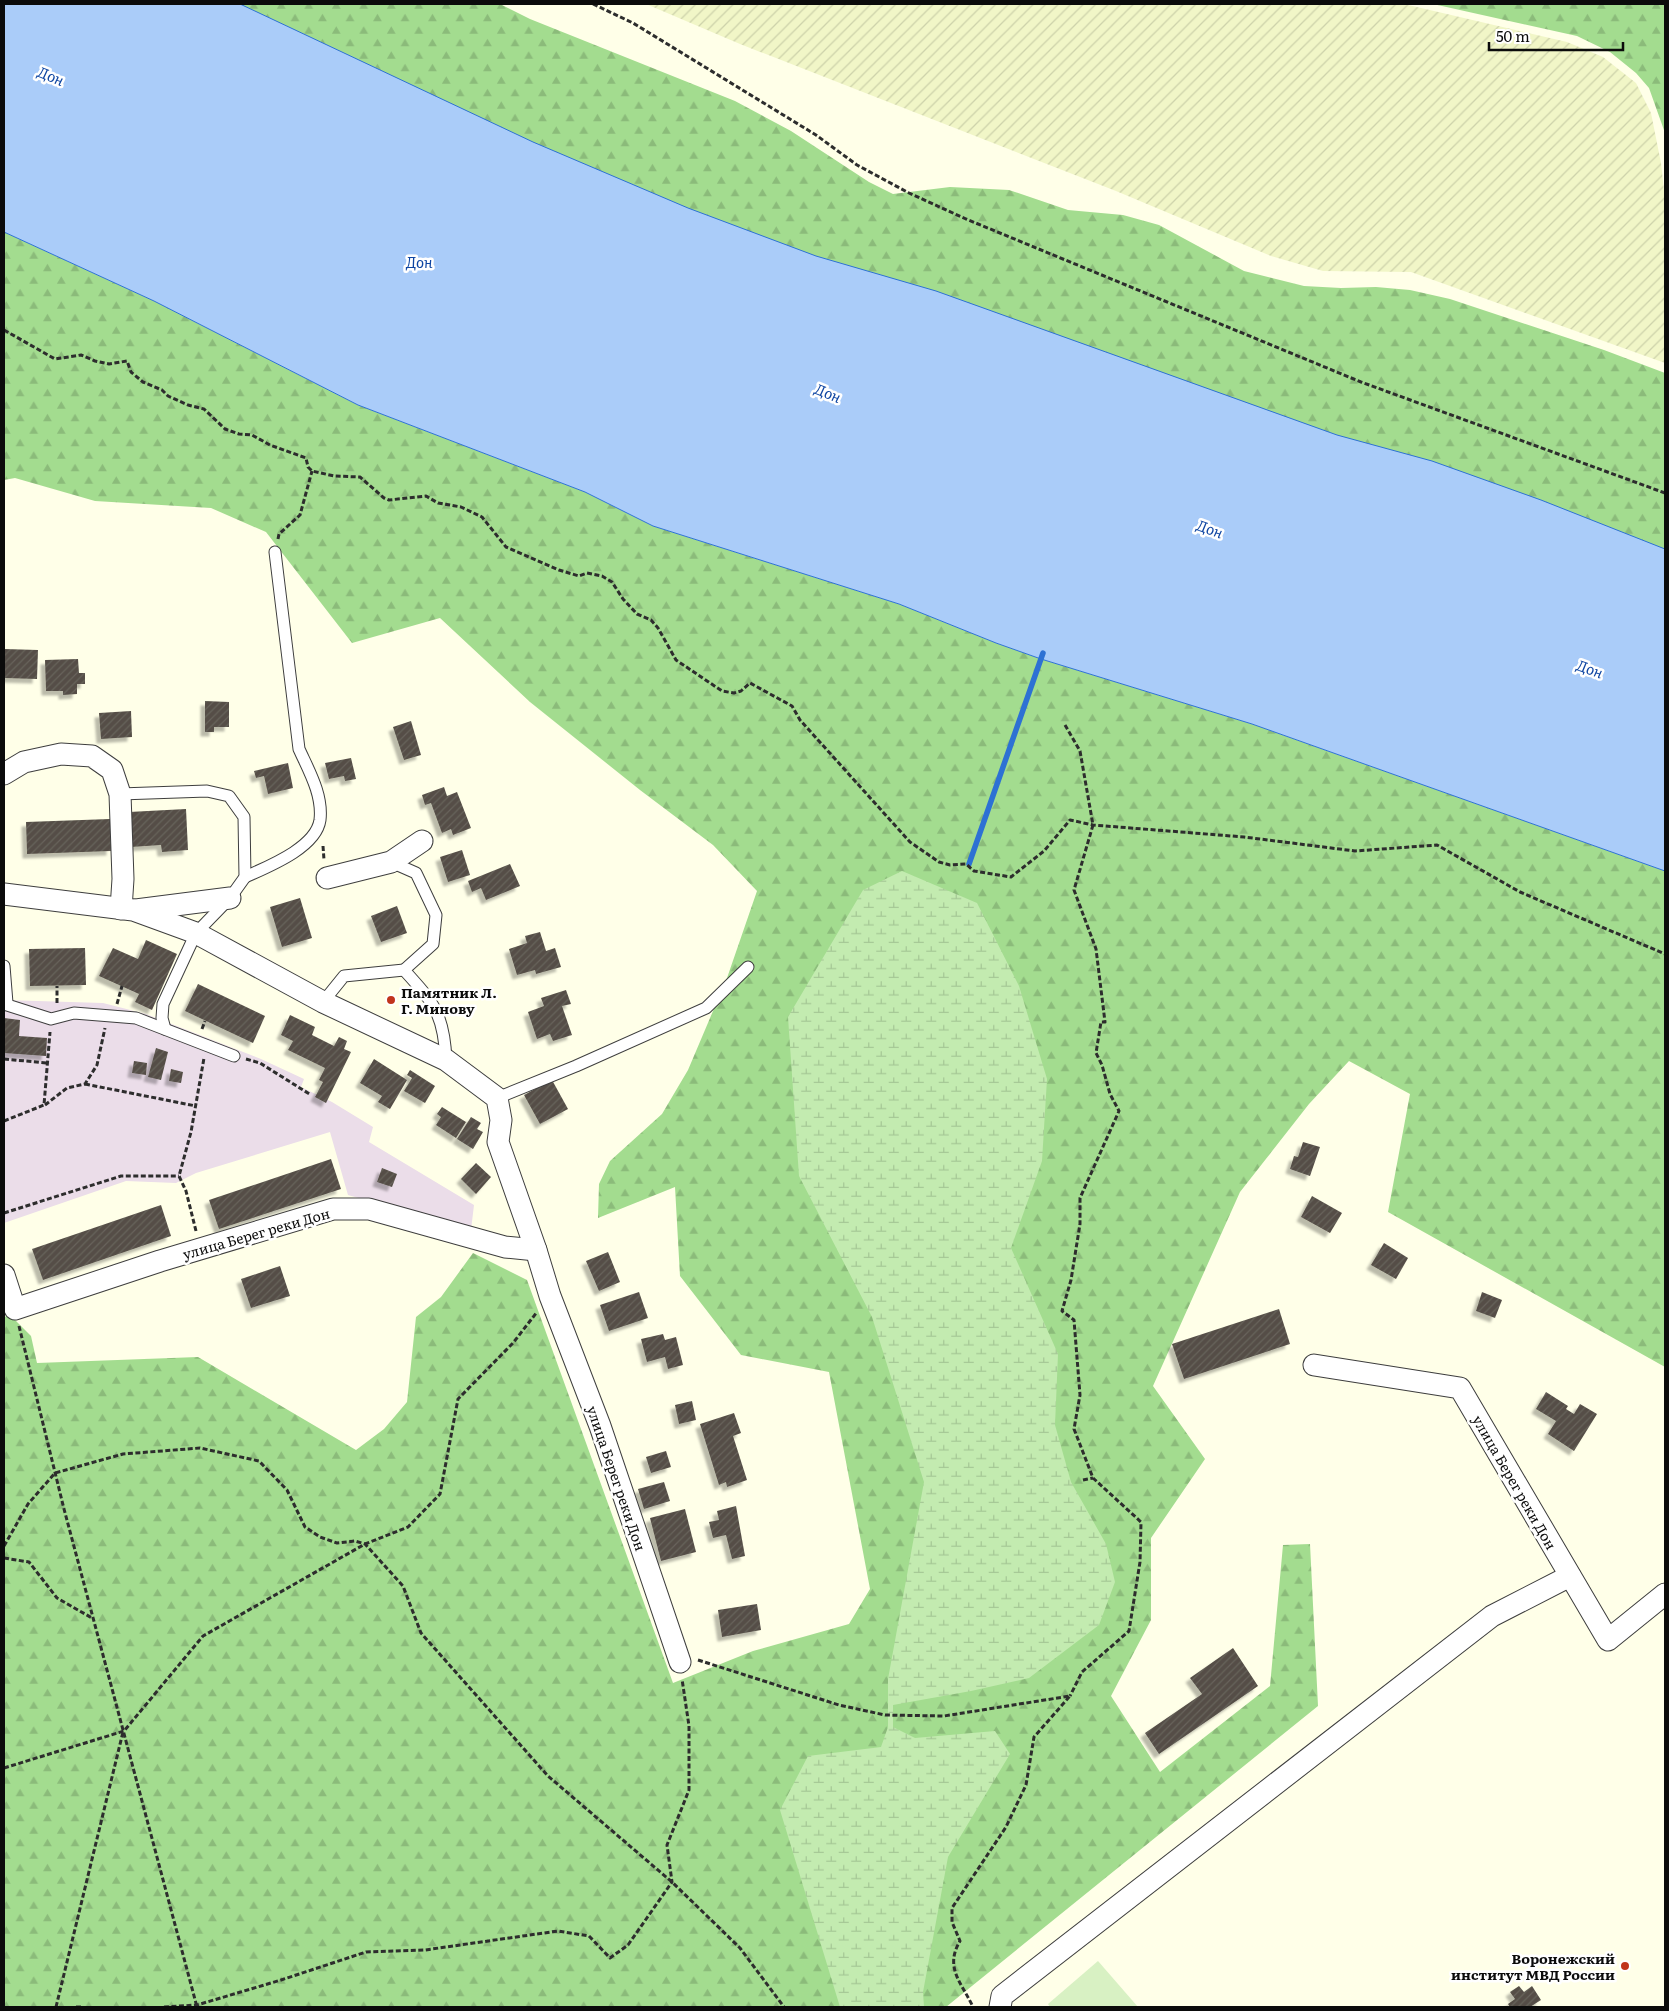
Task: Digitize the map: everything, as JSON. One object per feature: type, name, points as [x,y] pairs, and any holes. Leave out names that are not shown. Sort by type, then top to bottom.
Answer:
[{"type":"street","points":[[4,774],[24,762],[62,754],[92,756],[112,770],[120,794],[123,879],[127,909]]},
{"type":"street","points":[[327,878],[391,862],[422,841]]},
{"type":"street","points":[[4,894],[127,909],[196,933],[323,1002],[446,1060],[497,1098]]},
{"type":"street","points":[[127,909],[230,898]]},
{"type":"street","name":"улица Берег реки Дон","points":[[497,1098],[501,1120],[498,1142],[550,1296],[600,1426],[680,1662]]},
{"type":"street","name":"улица Берег реки Дон","points":[[15,1309],[160,1261],[333,1209],[369,1209],[505,1247],[536,1250]]},
{"type":"street","points":[[5,1279],[15,1309]]},
{"type":"street","name":"улица Берег реки Дон","points":[[1314,1365],[1460,1388],[1608,1640],[1665,1594]]},
{"type":"street","points":[[1000,2007],[1002,1996],[1492,1616],[1570,1576]]},
{"type":"lane","points":[[244,876],[279,862],[309,841],[320,821],[313,778],[299,749],[276,552]]},
{"type":"lane","points":[[120,794],[207,791],[229,796],[244,817],[244,876],[230,898],[196,933],[163,1004],[154,1015],[143,1021]]},
{"type":"lane","points":[[323,1002],[344,976],[404,970],[433,944],[436,915],[416,873],[391,862]]},
{"type":"lane","points":[[4,966],[5,1004],[30,1014],[51,1019],[74,1013],[136,1018],[234,1056]]},
{"type":"lane","points":[[497,1098],[576,1066],[706,1008],[748,967]]},
{"type":"lane","points":[[404,970],[432,1001],[445,1034],[446,1060]]},
{"type":"lane","points":[[163,1004],[162,1018],[165,1029]]},
{"type":"path","points":[[593,4],[633,23],[816,135],[857,165],[917,197],[1361,382],[1610,475],[1665,493]]},
{"type":"path","points":[[4,330],[55,358],[81,355],[95,361],[110,364],[127,361],[131,372],[143,382],[162,390],[168,396],[188,405],[204,409],[225,429],[252,436],[270,445],[306,458],[308,467],[312,471],[334,476],[360,477],[384,498],[389,500],[426,496],[438,503],[460,507],[482,517],[506,547],[559,570],[580,576],[587,572],[602,576],[612,582],[623,599],[637,614],[651,620],[658,628],[676,660],[722,691],[734,693],[741,691],[750,683],[792,706],[800,720],[910,842],[940,862],[950,865],[966,864],[974,870],[1011,877],[1044,851],[1070,820],[1093,825],[1244,837],[1355,852],[1437,845],[1520,892],[1665,954]]},
{"type":"path","points":[[276,552],[279,534],[300,514],[312,471]]},
{"type":"path","points":[[973,2007],[956,1976],[953,1953],[960,1941],[952,1922],[952,1908],[1006,1827],[1026,1785],[1034,1737],[1070,1696],[1082,1672],[1129,1631],[1140,1562],[1141,1522],[1093,1478],[1074,1429],[1080,1395],[1074,1320],[1062,1311],[1071,1280],[1079,1233],[1080,1198],[1119,1111],[1110,1094],[1102,1065],[1096,1053],[1101,1022],[1105,1022],[1096,949],[1074,890],[1093,825],[1080,751],[1065,725]]},
{"type":"path","points":[[320,821],[327,878]]},
{"type":"path","points":[[85,1084],[97,1065],[107,1016]]},
{"type":"path","points":[[44,1105],[51,1019]]},
{"type":"path","points":[[201,1249],[186,1191],[179,1176],[196,1106],[205,1045]]},
{"type":"path","points":[[234,1056],[260,1063],[311,1095]]},
{"type":"path","points":[[4,1059],[47,1063]]},
{"type":"path","points":[[4,1121],[44,1105],[67,1088],[85,1084],[196,1106]]},
{"type":"path","points":[[4,1212],[121,1176],[179,1176]]},
{"type":"path","points":[[56,2007],[124,1731],[203,1636],[366,1544],[408,1527],[440,1494],[458,1399],[513,1343],[550,1296]]},
{"type":"path","points":[[15,1309],[93,1619],[197,2006]]},
{"type":"path","points":[[4,1546],[28,1504],[55,1473],[123,1454],[200,1448],[259,1461],[287,1490],[305,1527],[337,1543],[355,1541],[366,1544],[403,1586],[421,1633],[548,1776],[672,1882],[740,1948],[784,2007]]},
{"type":"path","points":[[1083,1480],[1093,1478]]},
{"type":"path","points":[[4,1558],[28,1562],[57,1598],[93,1619]]},
{"type":"path","points":[[164,2007],[197,2006],[366,1952],[425,1950],[558,1931],[590,1936],[610,1958],[628,1945],[672,1882],[667,1845],[688,1790],[689,1726],[680,1662],[700,1660],[839,1705],[885,1715],[944,1716],[1070,1696]]},
{"type":"path","points":[[4,1768],[124,1731]]},
{"type":"path","points":[[76,2007],[82,2007]]},
{"type":"shaded area","points":[[4,1000],[103,1003],[146,1014],[261,1059],[304,1079],[301,1087],[332,1102],[373,1127],[369,1142],[474,1205],[471,1230],[348,1195],[330,1132],[196,1173],[176,1183],[126,1181],[4,1223]]},
{"type":"green space","points":[[223,4],[500,4],[530,19],[735,101],[791,131],[869,182],[893,194],[950,187],[1009,190],[1068,210],[1123,215],[1159,225],[1244,271],[1304,286],[1376,287],[1410,290],[1450,299],[1604,350],[1665,373],[1665,553],[920,301],[495,136]]},
{"type":"green space","points":[[646,4],[1404,4],[1567,42],[1603,57],[1636,83],[1651,113],[1661,163],[1665,199],[1665,363],[1411,272],[1323,271],[1271,256],[1116,191],[740,44]]},
{"type":"green space","points":[[1433,4],[1665,4],[1665,133],[1649,88],[1636,73],[1610,52],[1577,36]]},
{"type":"green space","points":[[4,232],[154,301],[358,405],[585,492],[653,526],[899,604],[1041,659],[1252,724],[1665,871],[1665,1367],[1388,1212],[1410,1094],[1349,1061],[1309,1104],[1240,1192],[1153,1386],[1205,1459],[1151,1538],[1151,1620],[1111,1696],[1160,1772],[1270,1686],[1283,1545],[1310,1544],[1318,1706],[946,2007],[4,2007],[4,1317],[10,1315],[31,1336],[37,1363],[198,1357],[356,1450],[384,1429],[407,1402],[416,1317],[441,1297],[473,1253],[527,1280],[673,1683],[753,1651],[849,1624],[870,1589],[829,1372],[741,1355],[680,1276],[675,1187],[598,1218],[599,1184],[610,1161],[662,1114],[688,1070],[727,978],[757,891],[713,845],[640,790],[530,702],[440,618],[352,643],[266,532],[211,508],[95,501],[15,478],[4,480]]},
{"type":"green space","points":[[902,871],[977,903],[1019,986],[1047,1079],[1042,1161],[1011,1248],[1058,1354],[1055,1425],[1071,1482],[1106,1544],[1115,1582],[1099,1625],[1029,1678],[893,1705],[893,1727],[915,1738],[995,1731],[1010,1754],[948,1857],[923,1992],[924,2007],[840,2007],[780,1810],[808,1756],[881,1747],[888,1727],[888,1679],[924,1482],[872,1317],[799,1176],[788,1017],[863,890]]},
{"type":"green space","points":[[1098,1961],[1138,2007],[1050,2007],[1048,2004]]},
{"type":"water","name":"Дон","points":[[4,4],[240,4],[533,142],[688,208],[816,256],[936,291],[1337,435],[1432,461],[1541,500],[1665,549],[1665,871],[1252,724],[1041,659],[899,604],[653,526],[585,492],[358,405],[154,301],[4,232]]},
{"type":"building","points":[[4,649],[38,650],[37,679],[4,678]]},
{"type":"building","points":[[78,659],[79,673],[85,673],[85,684],[77,684],[77,694],[63,695],[63,691],[46,691],[45,660]]},
{"type":"building","points":[[205,701],[229,702],[229,727],[214,727],[214,732],[205,732]]},
{"type":"building","points":[[131,711],[132,737],[101,739],[99,713]]},
{"type":"building","points":[[411,721],[421,755],[404,760],[393,727]]},
{"type":"building","points":[[351,758],[356,779],[345,781],[344,776],[329,779],[325,763]]},
{"type":"building","points":[[288,763],[293,788],[268,794],[264,776],[256,778],[254,771]]},
{"type":"building","points":[[444,787],[447,796],[457,792],[471,828],[453,835],[451,829],[442,833],[431,803],[425,805],[422,795]]},
{"type":"building","points":[[186,809],[188,850],[162,852],[161,845],[131,847],[129,812]]},
{"type":"building","points":[[110,819],[111,851],[27,854],[26,822]]},
{"type":"building","points":[[462,850],[470,875],[448,882],[440,857]]},
{"type":"building","points":[[510,864],[520,886],[486,900],[481,888],[472,892],[468,881]]},
{"type":"building","points":[[300,898],[312,938],[282,947],[270,907]]},
{"type":"building","points":[[397,906],[407,933],[381,942],[371,916]]},
{"type":"building","points":[[540,932],[546,951],[555,948],[561,967],[536,974],[535,970],[517,975],[509,949],[527,943],[525,936]]},
{"type":"building","points":[[146,940],[177,954],[152,1010],[135,1002],[139,994],[99,976],[113,948],[138,959]]},
{"type":"building","points":[[85,948],[86,985],[30,986],[29,949]]},
{"type":"building","points":[[198,984],[265,1016],[253,1043],[185,1011]]},
{"type":"building","points":[[566,990],[571,1004],[562,1006],[572,1035],[553,1041],[550,1034],[537,1039],[528,1012],[544,1006],[541,998]]},
{"type":"building","points":[[290,1015],[315,1027],[312,1035],[334,1046],[339,1037],[347,1041],[344,1049],[351,1052],[326,1103],[315,1097],[323,1082],[319,1080],[325,1068],[288,1050],[293,1041],[281,1035]]},
{"type":"building","points":[[4,1018],[20,1020],[19,1036],[47,1038],[46,1056],[4,1053]]},
{"type":"building","points":[[156,1048],[168,1052],[161,1080],[148,1077]]},
{"type":"building","points":[[374,1059],[407,1080],[390,1109],[378,1102],[382,1096],[360,1083]]},
{"type":"building","points":[[134,1061],[147,1063],[146,1075],[132,1073]]},
{"type":"building","points":[[171,1069],[183,1072],[181,1083],[169,1081]]},
{"type":"building","points":[[410,1070],[435,1086],[425,1103],[404,1091],[412,1078],[407,1075]]},
{"type":"building","points":[[552,1080],[568,1109],[540,1124],[524,1095]]},
{"type":"building","points":[[442,1107],[466,1122],[456,1138],[436,1125],[441,1117],[437,1114]]},
{"type":"building","points":[[471,1117],[481,1123],[477,1129],[483,1132],[473,1149],[457,1139]]},
{"type":"building","points":[[1303,1142],[1320,1147],[1310,1176],[1290,1169],[1294,1156],[1298,1157]]},
{"type":"building","points":[[331,1159],[341,1189],[219,1229],[209,1200]]},
{"type":"building","points":[[476,1163],[491,1177],[476,1194],[461,1179]]},
{"type":"building","points":[[382,1168],[397,1174],[392,1187],[377,1182]]},
{"type":"building","points":[[1312,1196],[1342,1213],[1330,1233],[1301,1217]]},
{"type":"building","points":[[161,1205],[171,1236],[43,1280],[32,1249]]},
{"type":"building","points":[[1384,1243],[1408,1258],[1396,1279],[1371,1265]]},
{"type":"building","points":[[608,1252],[620,1282],[599,1291],[586,1261]]},
{"type":"building","points":[[280,1266],[290,1296],[251,1308],[241,1279]]},
{"type":"building","points":[[639,1292],[648,1318],[609,1331],[600,1305]]},
{"type":"building","points":[[1482,1292],[1502,1300],[1495,1318],[1476,1311]]},
{"type":"building","points":[[1279,1309],[1290,1344],[1184,1379],[1172,1344]]},
{"type":"building","points":[[663,1334],[665,1340],[676,1337],[683,1365],[668,1369],[665,1357],[647,1362],[641,1339]]},
{"type":"building","points":[[1546,1392],[1568,1406],[1566,1409],[1574,1414],[1580,1404],[1597,1414],[1574,1451],[1548,1434],[1556,1421],[1536,1409]]},
{"type":"building","points":[[692,1401],[696,1420],[679,1424],[675,1405]]},
{"type":"building","points":[[734,1413],[741,1433],[733,1436],[747,1480],[727,1487],[726,1482],[719,1485],[700,1424]]},
{"type":"building","points":[[666,1451],[671,1467],[651,1473],[646,1457]]},
{"type":"building","points":[[664,1482],[670,1501],[644,1509],[638,1489]]},
{"type":"building","points":[[736,1506],[745,1556],[732,1559],[726,1535],[713,1538],[709,1522],[719,1520],[717,1511]]},
{"type":"building","points":[[685,1509],[696,1552],[661,1561],[650,1518]]},
{"type":"building","points":[[757,1604],[761,1630],[722,1637],[718,1610]]},
{"type":"building","points":[[1233,1648],[1258,1686],[1159,1754],[1145,1733],[1202,1694],[1190,1678]]},
{"type":"building","points":[[1519,1986],[1524,1992],[1532,1986],[1541,2000],[1530,2007],[1510,2007],[1508,2004],[1515,1999],[1510,1992]]},
{"type":"waterway","points":[[969,864],[1043,653]]},
{"type":"place","name":"Памятник Л. Г. Минову","points":[[391,1000]]},
{"type":"place","name":"Воронежский институт МВД России","points":[[1625,1966]]}]
